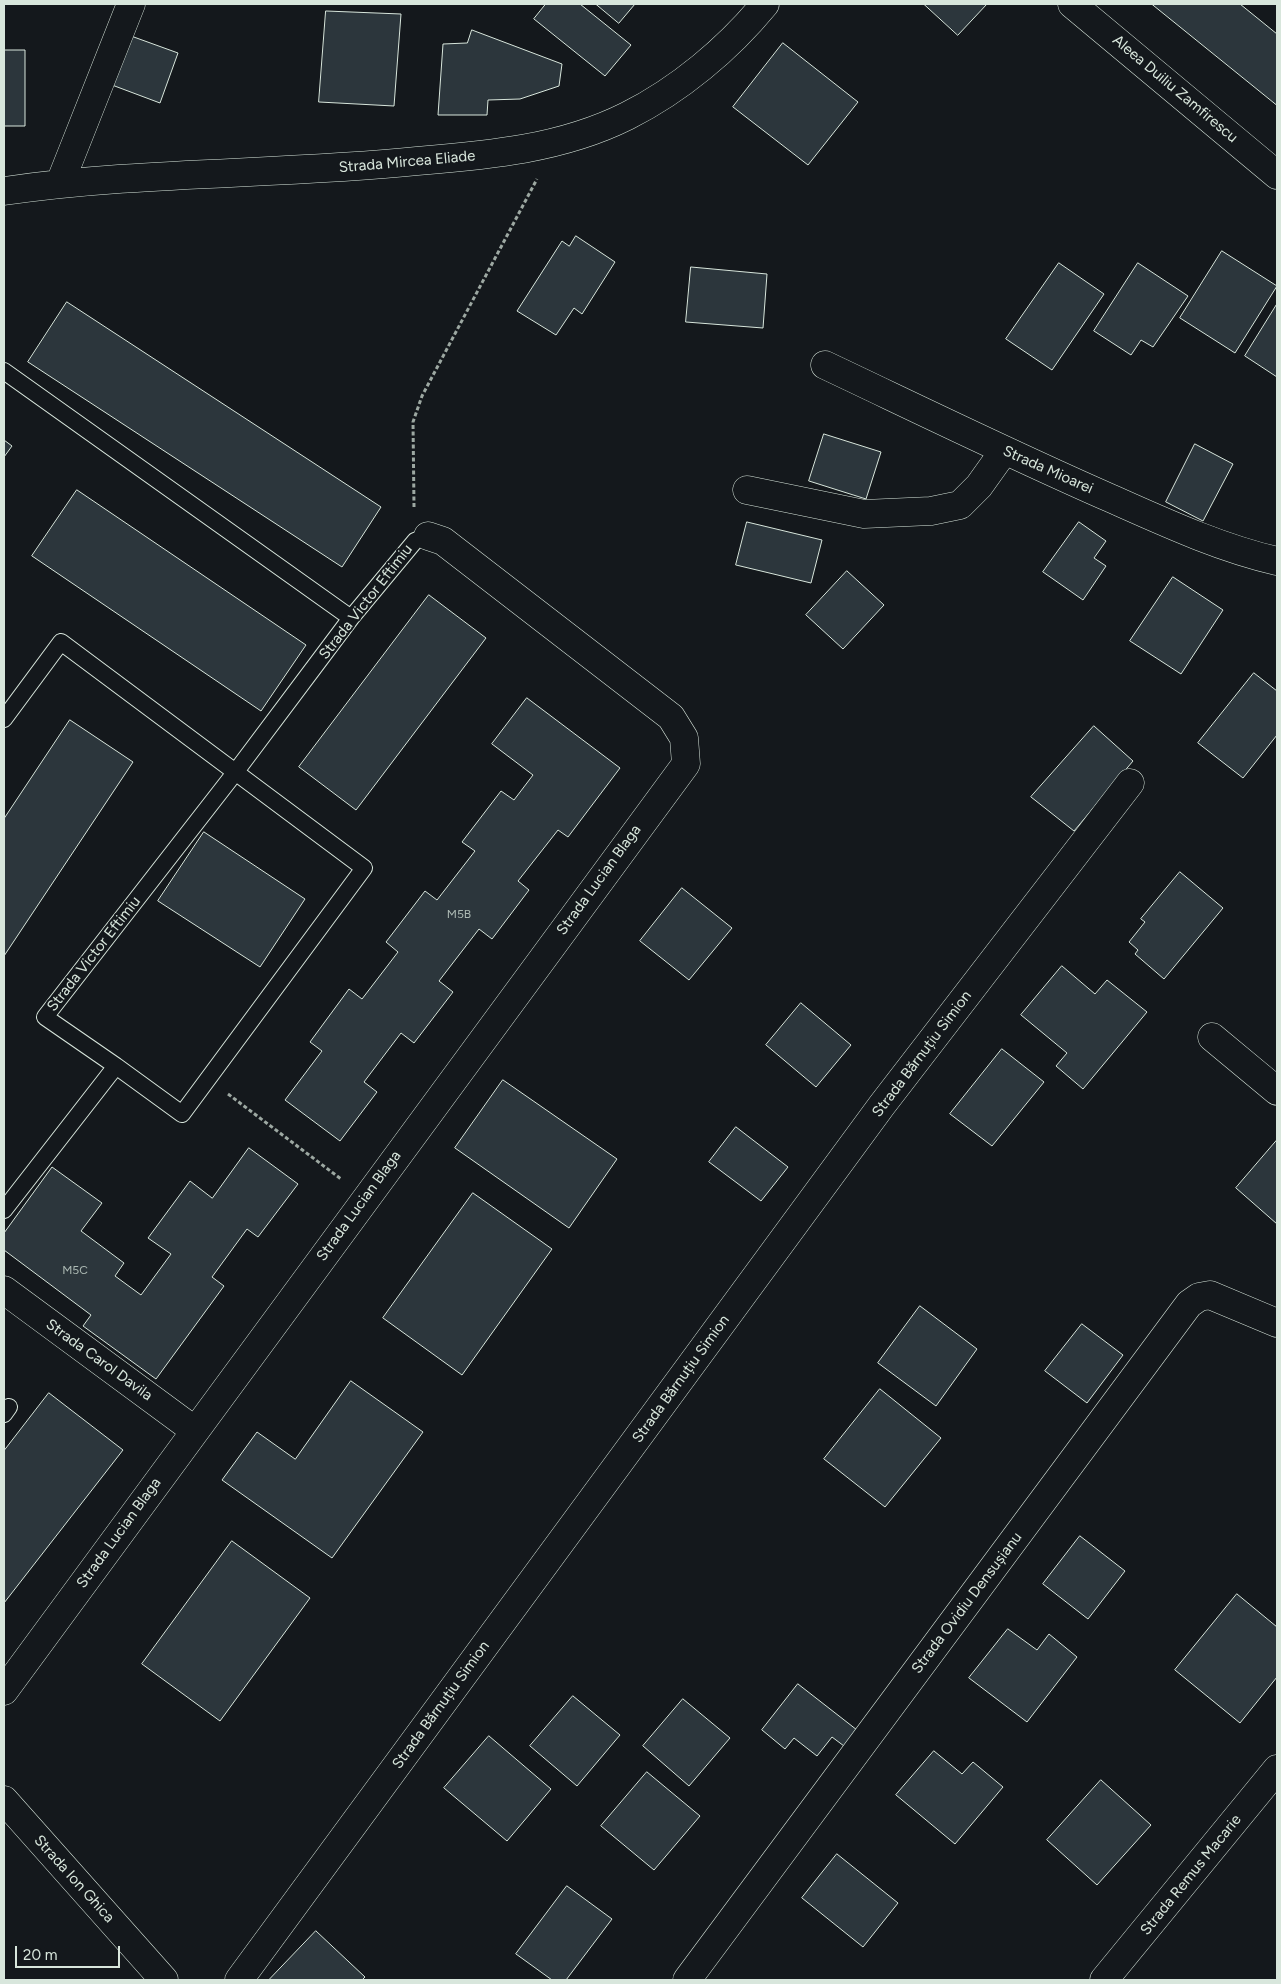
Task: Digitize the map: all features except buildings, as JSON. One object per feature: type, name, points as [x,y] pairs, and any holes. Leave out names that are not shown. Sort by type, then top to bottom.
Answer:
[{"type":"street","points":[[60,183],[131,4]]},
{"type":"street","name":"Aleea Duiliu Zamfirescu","points":[[1072,4],[1277,175]]},
{"type":"street","name":"Strada Mircea Eliade","points":[[4,191],[60,183],[370,166],[510,152],[556,143],[626,116],[677,85],[720,50],[757,7]]},
{"type":"street","name":"Strada Mioarei","points":[[825,365],[1004,451],[1174,526],[1258,557],[1277,561]]},
{"type":"street","points":[[747,490],[864,514],[931,512],[960,505],[979,486],[1004,451]]},
{"type":"street","name":"Strada Victor Eftimiu","points":[[421,538],[443,541],[671,717]]},
{"type":"street","name":"Strada Lucian Blaga","points":[[4,1691],[194,1430],[686,764],[684,738],[671,717]]},
{"type":"street","name":"Strada Bărnuțiu Simion","points":[[239,1980],[882,1105],[1130,783]]},
{"type":"street","points":[[1212,1037],[1277,1091]]},
{"type":"street","name":"Strada Carol Davila","points":[[4,1290],[194,1430]]},
{"type":"street","name":"Strada Ovidiu Densușianu","points":[[687,1980],[1189,1304],[1199,1297],[1210,1295],[1277,1323]]},
{"type":"street","name":"Strada Remus Macarie","points":[[1104,1980],[1277,1769]]},
{"type":"street","name":"Strada Ion Ghica","points":[[4,1800],[164,1980]]},
{"type":"lane","points":[[4,371],[352,618]]},
{"type":"lane","name":"Strada Victor Eftimiu","points":[[116,1066],[45,1017],[234,774],[352,618],[421,538]]},
{"type":"lane","points":[[4,719],[60,642],[234,774],[364,868],[182,1114],[116,1066],[4,1210]]},
{"type":"path","points":[[421,538],[413,422],[422,396],[556,143]]},
{"type":"path","points":[[208,1079],[365,1198]]}]
